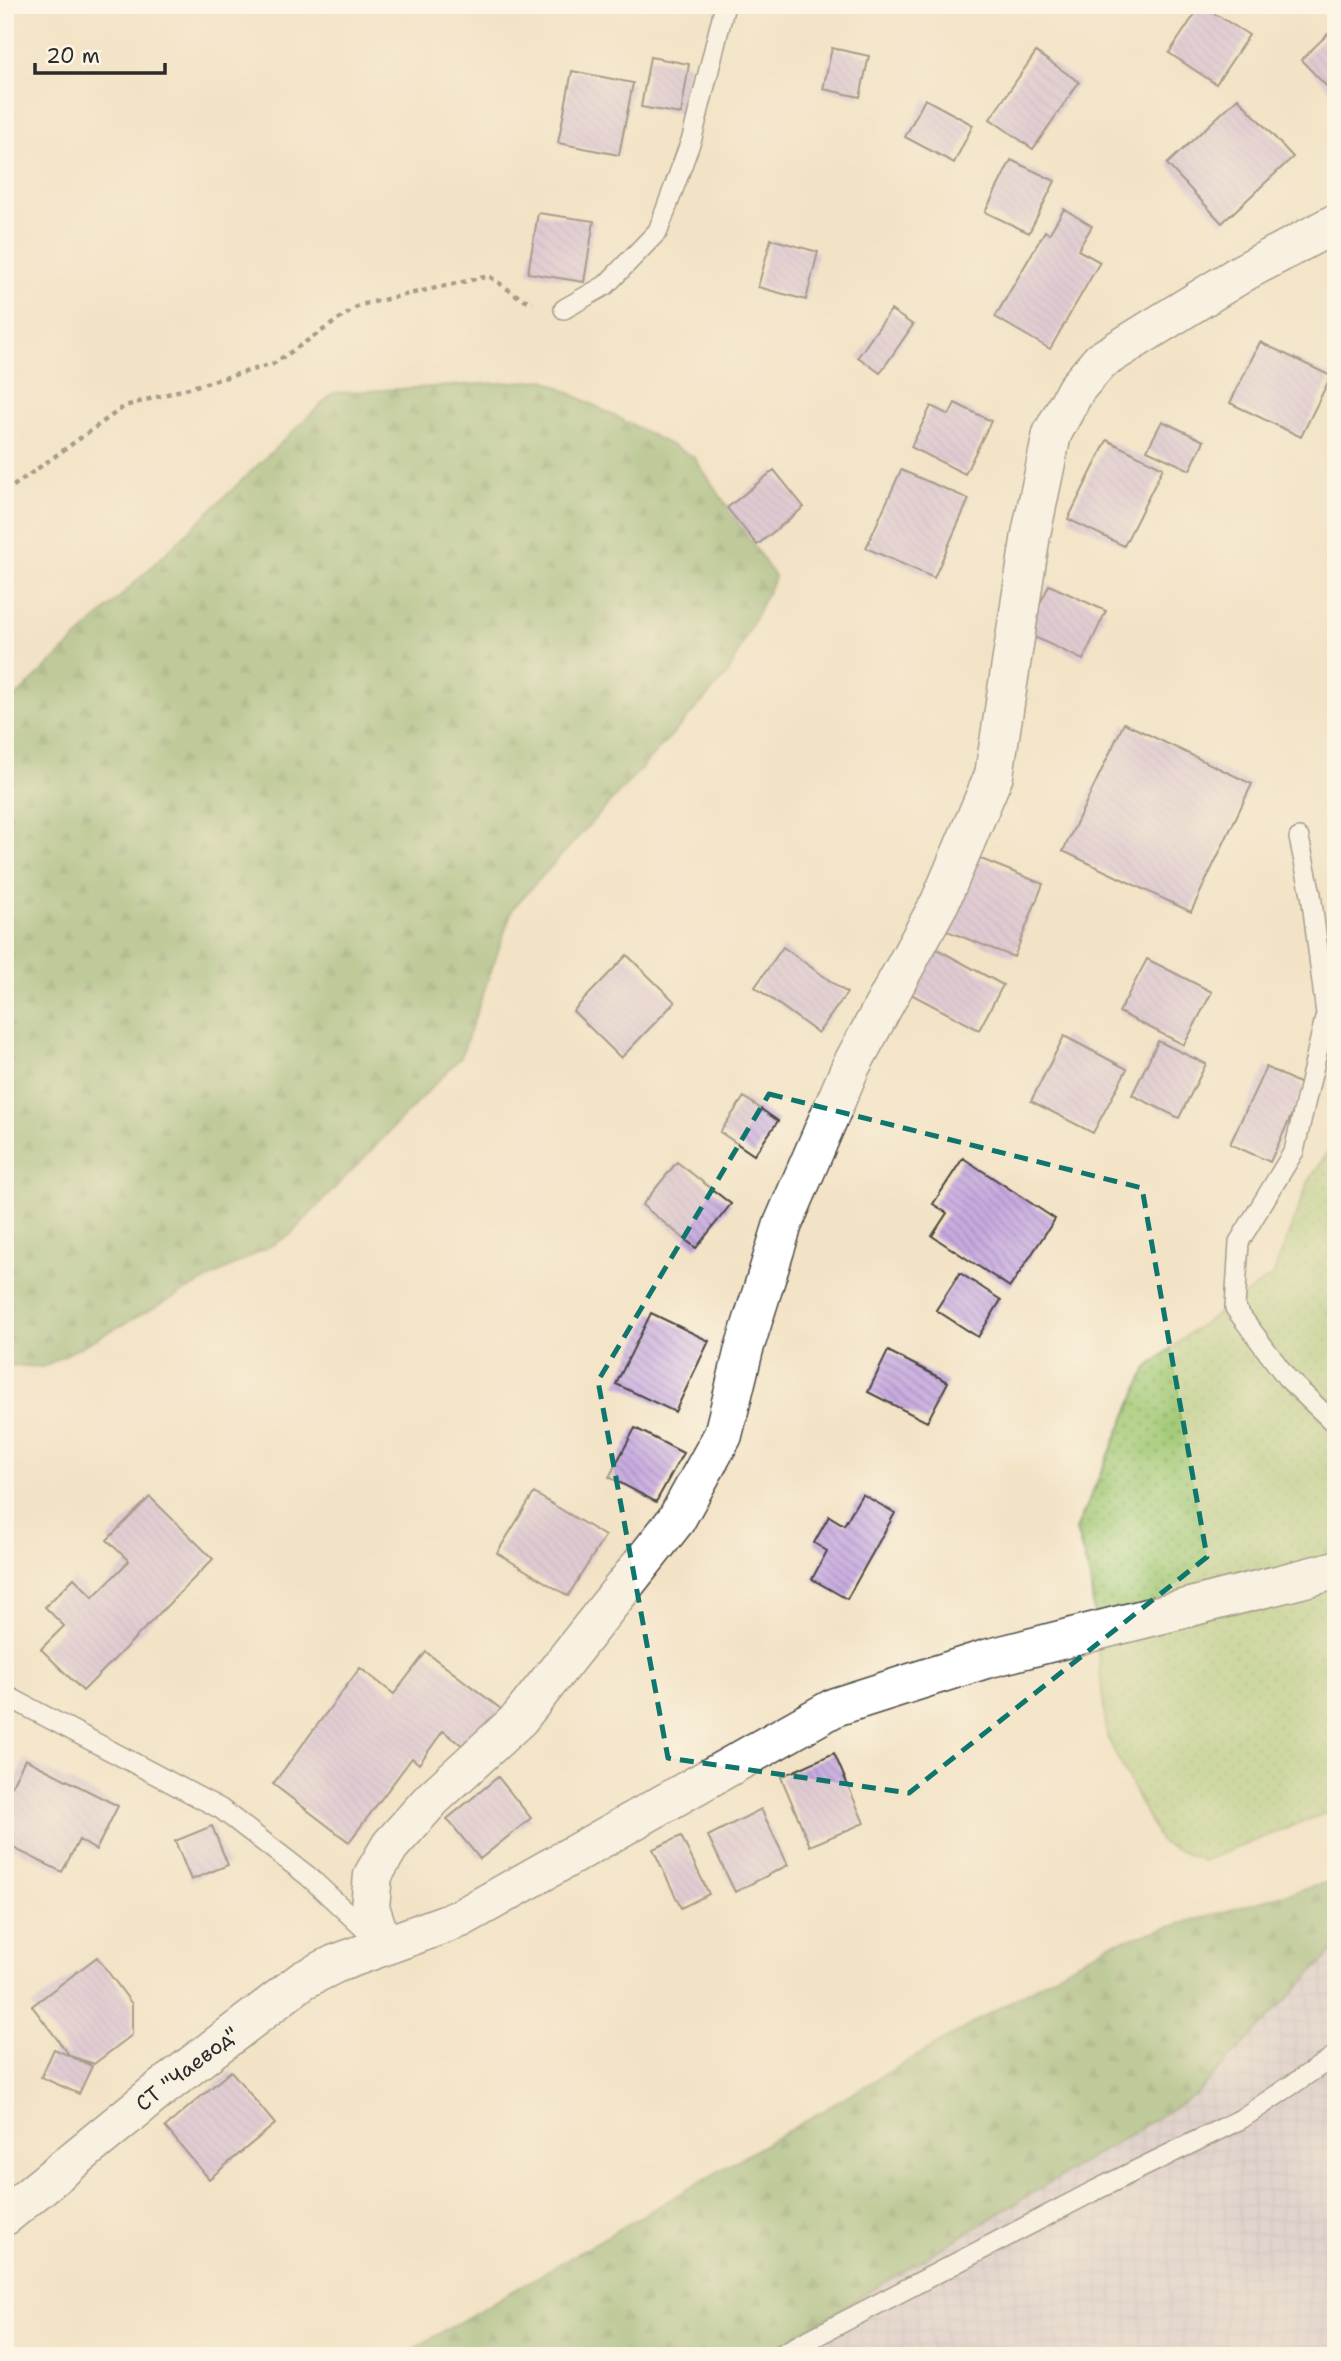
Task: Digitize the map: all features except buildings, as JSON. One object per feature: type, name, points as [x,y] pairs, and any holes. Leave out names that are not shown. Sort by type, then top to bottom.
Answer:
[{"type":"street","points":[[383,1946],[370,1907],[373,1875],[390,1846],[432,1799],[519,1719],[676,1520],[723,1435],[744,1349],[783,1224],[851,1066],[940,902],[994,775],[1031,534],[1052,434],[1076,389],[1100,361],[1244,272],[1336,223]]},
{"type":"street","name":"СТ \"Чаевод\"","points":[[5,2216],[158,2091],[303,1980],[335,1964],[461,1918],[835,1707],[986,1659],[1336,1570]]},
{"type":"lane","points":[[564,309],[606,285],[658,231],[692,138],[725,5]]},
{"type":"lane","points":[[1299,838],[1311,894],[1326,1014],[1294,1151],[1239,1242],[1235,1308],[1287,1378],[1336,1425]]},
{"type":"lane","points":[[5,1695],[221,1809],[308,1876],[383,1946]]},
{"type":"lane","points":[[778,2356],[1094,2191],[1241,2119],[1336,2055]]},
{"type":"path","points":[[5,492],[125,406],[273,364],[360,305],[489,276],[522,299],[564,309]]},
{"type":"highlighted area","points":[[769,1094],[1142,1188],[1207,1557],[909,1793],[668,1758],[598,1381]]},
{"type":"shaded area","points":[[1336,1948],[1336,2356],[763,2356],[1195,2095]]},
{"type":"green space","points":[[545,380],[694,457],[775,577],[728,674],[513,908],[461,1057],[289,1236],[43,1367],[5,1365],[5,707],[333,393]]},
{"type":"green space","points":[[1336,1138],[1336,1809],[1203,1861],[1161,1843],[1107,1737],[1090,1577],[1076,1530],[1147,1368],[1190,1333],[1273,1275],[1308,1183]]},
{"type":"green space","points":[[1336,1880],[1336,1948],[1195,2095],[763,2356],[401,2356],[1109,1944]]}]
